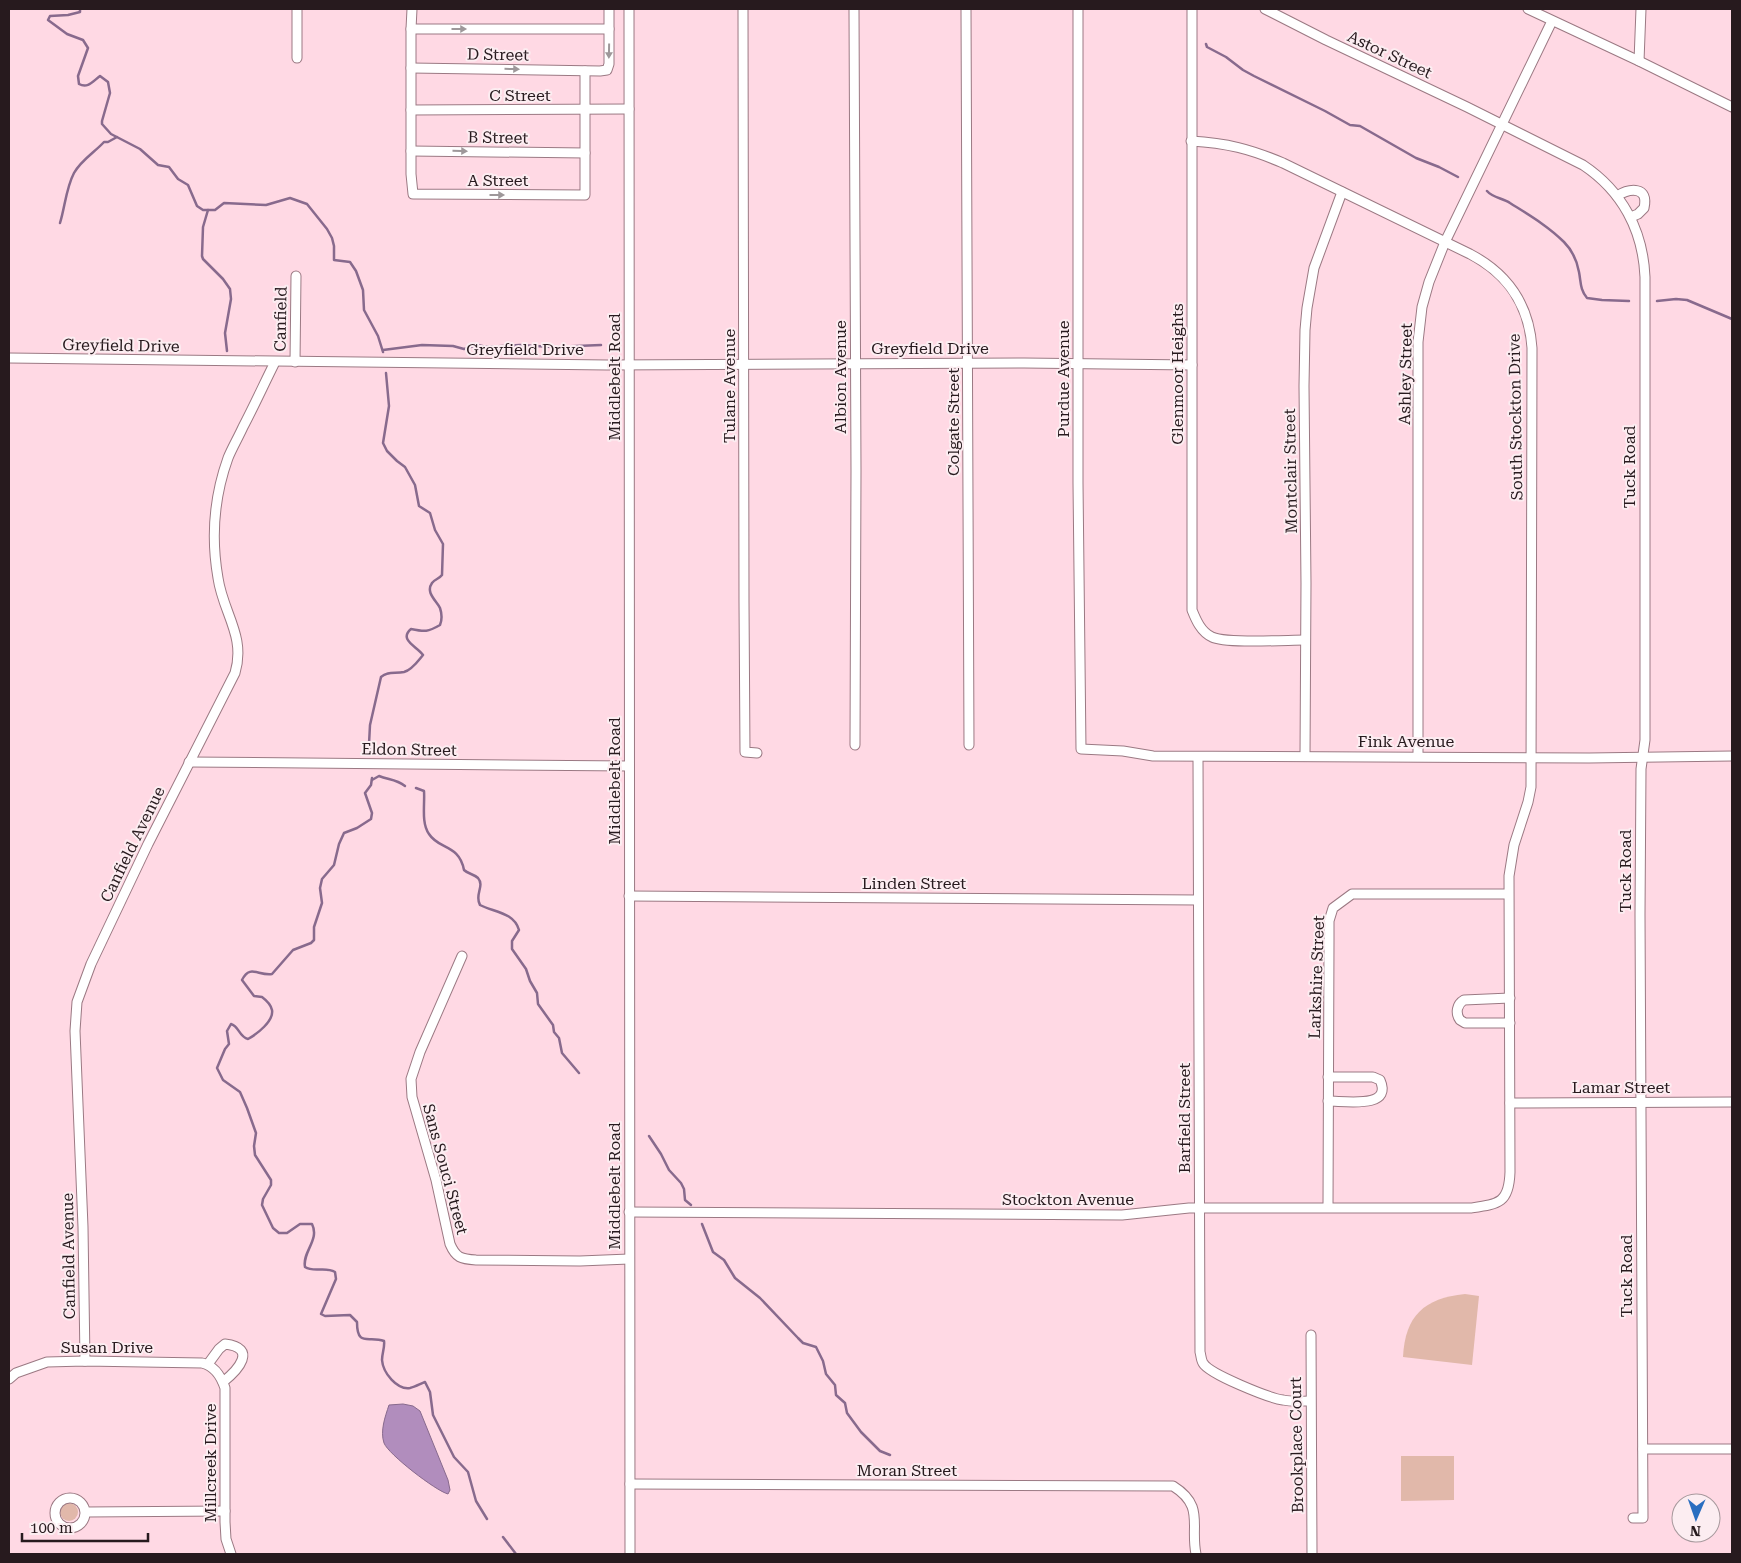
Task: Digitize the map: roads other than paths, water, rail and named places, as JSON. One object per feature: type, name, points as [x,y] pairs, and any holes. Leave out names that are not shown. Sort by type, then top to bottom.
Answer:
[{"type":"street","points":[[297,9],[297,58]]},
{"type":"street","points":[[411,151],[412,9]]},
{"type":"street","points":[[411,29],[610,29],[610,9]]},
{"type":"street","name":"Middlebelt Road","points":[[629,9],[630,1554]]},
{"type":"street","name":"Tulane Avenue","points":[[743,9],[746,752],[757,753]]},
{"type":"street","name":"Albion Avenue","points":[[854,9],[855,745]]},
{"type":"street","name":"Colgate Street","points":[[966,9],[969,745]]},
{"type":"street","name":"Purdue Avenue","points":[[1078,9],[1081,750]]},
{"type":"street","name":"Glenmoor Heights","points":[[1192,9],[1192,610],[1204,632],[1213,638],[1227,640],[1305,640]]},
{"type":"street","name":"Astor Street","points":[[1265,9],[1503,124]]},
{"type":"street","points":[[1528,9],[1732,107]]},
{"type":"street","points":[[1639,61],[1641,9]]},
{"type":"street","name":"Ashley Street","points":[[1418,756],[1418,342],[1425,293],[1446,242],[1552,21]]},
{"type":"street","name":"D Street","points":[[411,68],[607,70],[609,64],[610,29]]},
{"type":"street","name":"A Street","points":[[411,151],[413,194],[585,195],[585,70]]},
{"type":"street","name":"C Street","points":[[411,110],[629,109]]},
{"type":"street","name":"Tuck Road","points":[[1503,124],[1583,165],[1602,179],[1617,196],[1631,217],[1639,237],[1645,277],[1645,740],[1642,757],[1640,914],[1643,1518],[1633,1518]]},
{"type":"street","name":"South Stockton Drive","points":[[1191,141],[1220,143],[1252,150],[1481,260],[1496,270],[1507,281],[1522,305],[1528,321],[1531,339],[1531,787],[1511,857],[1508,894],[1510,1187],[1504,1198]]},
{"type":"street","name":"B Street","points":[[411,151],[585,153]]},
{"type":"street","points":[[1617,196],[1632,190],[1638,190],[1643,194],[1645,198],[1644,208],[1638,214],[1631,217]]},
{"type":"street","name":"Montclair Street","points":[[1305,756],[1304,386],[1307,308],[1314,268],[1342,192]]},
{"type":"street","name":"Canfield","points":[[295,362],[296,276]]},
{"type":"street","name":"Greyfield Drive","points":[[9,358],[630,365],[1079,363],[1192,365]]},
{"type":"street","name":"Canfield Avenue","points":[[85,1361],[83,1227],[75,1031],[77,1002],[91,964],[189,762],[235,674],[239,658],[239,646],[218,580],[214,519],[218,494],[228,458],[275,362]]},
{"type":"street","name":"Fink Avenue","points":[[1081,750],[1123,750],[1153,756],[1198,757],[1732,756]]},
{"type":"street","name":"Barfield Street","points":[[1198,757],[1200,1352],[1202,1362],[1210,1370],[1223,1377],[1275,1398],[1295,1402],[1310,1400]]},
{"type":"street","name":"Eldon Street","points":[[189,762],[629,766]]},
{"type":"street","name":"Larkshire Street","points":[[1328,1207],[1328,940],[1329,921],[1333,908],[1352,894],[1508,894]]},
{"type":"street","name":"Linden Street","points":[[630,896],[1198,900]]},
{"type":"street","name":"Sans Souci Street","points":[[462,956],[420,1052],[412,1079],[412,1098],[436,1180],[450,1244],[454,1253],[463,1259],[476,1260],[580,1261],[629,1259]]},
{"type":"street","points":[[1510,998],[1464,1000],[1458,1005],[1457,1011],[1460,1020],[1465,1023],[1510,1023]]},
{"type":"street","points":[[1328,1077],[1373,1077],[1380,1080],[1384,1087],[1383,1094],[1371,1101],[1328,1101]]},
{"type":"street","name":"Lamar Street","points":[[1510,1103],[1732,1102]]},
{"type":"street","name":"Stockton Avenue","points":[[629,1212],[1122,1215],[1199,1208],[1471,1208],[1494,1205],[1504,1198]]},
{"type":"street","name":"Brookplace Court","points":[[1311,1335],[1312,1554]]},
{"type":"street","points":[[208,1364],[218,1349],[224,1344],[234,1345],[242,1352],[243,1358],[240,1366],[223,1382]]},
{"type":"street","name":"Susan Drive","points":[[9,1379],[16,1373],[47,1362],[208,1364]]},
{"type":"street","name":"Millcreek Drive","points":[[208,1364],[217,1372],[225,1388],[226,1539],[232,1554]]},
{"type":"street","points":[[1643,1448],[1732,1449]]},
{"type":"street","name":"Moran Street","points":[[630,1484],[1173,1486],[1190,1500],[1194,1515],[1196,1554]]},
{"type":"street","points":[[86,1512],[225,1511]]},
{"type":"waterway","points":[[80,9],[80,12],[68,15],[50,16],[48,20],[67,34],[83,40],[88,48],[78,76],[79,84],[88,85],[100,76],[108,82],[110,93],[102,124],[111,134],[140,149],[158,165],[169,167],[178,179],[188,185],[197,206],[203,210],[215,210],[224,203],[266,205],[290,198],[307,204],[332,238],[334,260],[350,262],[356,271],[363,290],[364,310],[378,336],[383,352]]},
{"type":"waterway","points":[[1206,44],[1207,47],[1254,76],[1350,125],[1360,126],[1416,158],[1458,177]]},
{"type":"waterway","points":[[60,223],[69,185],[77,168],[104,142],[117,137]]},
{"type":"waterway","points":[[1487,191],[1531,216],[1564,242],[1575,260],[1582,289],[1587,298],[1629,301]]},
{"type":"waterway","points":[[208,210],[203,227],[202,256],[230,289],[231,299],[225,333],[227,351]]},
{"type":"waterway","points":[[1657,301],[1687,300],[1732,319]]},
{"type":"waterway","points":[[383,350],[422,345],[453,346],[464,349],[477,345],[487,347],[601,345]]},
{"type":"waterway","points":[[370,749],[370,725],[381,677],[389,673],[404,672],[415,665],[423,655],[410,643],[407,637],[408,633],[411,629],[423,631],[432,629],[440,625],[442,617],[440,608],[432,597],[430,587],[442,575],[443,544],[435,530],[430,513],[419,506],[415,485],[405,467],[387,451],[383,443],[389,406],[386,373]]},
{"type":"waterway","points":[[372,780],[379,776],[405,786]]},
{"type":"waterway","points":[[372,778],[371,785],[365,793],[372,813],[371,819],[357,828],[344,833],[334,865],[322,879],[320,888],[322,903],[314,927],[314,940],[293,950],[272,974],[251,972],[245,975],[242,980],[254,996],[262,997],[268,1003],[272,1014],[268,1023],[248,1039],[231,1024],[227,1031],[229,1044],[217,1068],[223,1080],[240,1092],[256,1133],[255,1155],[271,1180],[271,1185],[263,1199],[262,1205],[273,1228],[279,1233],[287,1233],[300,1224],[312,1224],[314,1235],[306,1256],[305,1267],[335,1272],[336,1279],[321,1314],[325,1316],[350,1315],[357,1322],[359,1335],[362,1338],[384,1341],[383,1365],[392,1380],[400,1386],[410,1388],[425,1382],[430,1392],[433,1415],[454,1457],[468,1472],[476,1501],[487,1519]]},
{"type":"waterway","points":[[416,788],[424,791],[424,819],[429,834],[438,843],[453,851],[458,856],[464,870],[480,881],[478,898],[480,905],[508,916],[516,924],[519,930],[512,941],[512,949],[526,969],[537,993],[538,1004],[553,1025],[554,1032],[559,1038],[562,1053],[579,1073]]},
{"type":"waterway","points":[[649,1136],[669,1170],[681,1183],[684,1189],[685,1200],[691,1205]]},
{"type":"waterway","points":[[702,1224],[713,1252],[724,1260],[735,1278],[760,1298],[803,1343],[816,1347],[823,1361],[826,1374],[835,1385],[836,1395],[845,1403],[847,1413],[861,1432],[880,1451],[890,1455]]},
{"type":"waterway","points":[[503,1537],[516,1554]]}]
